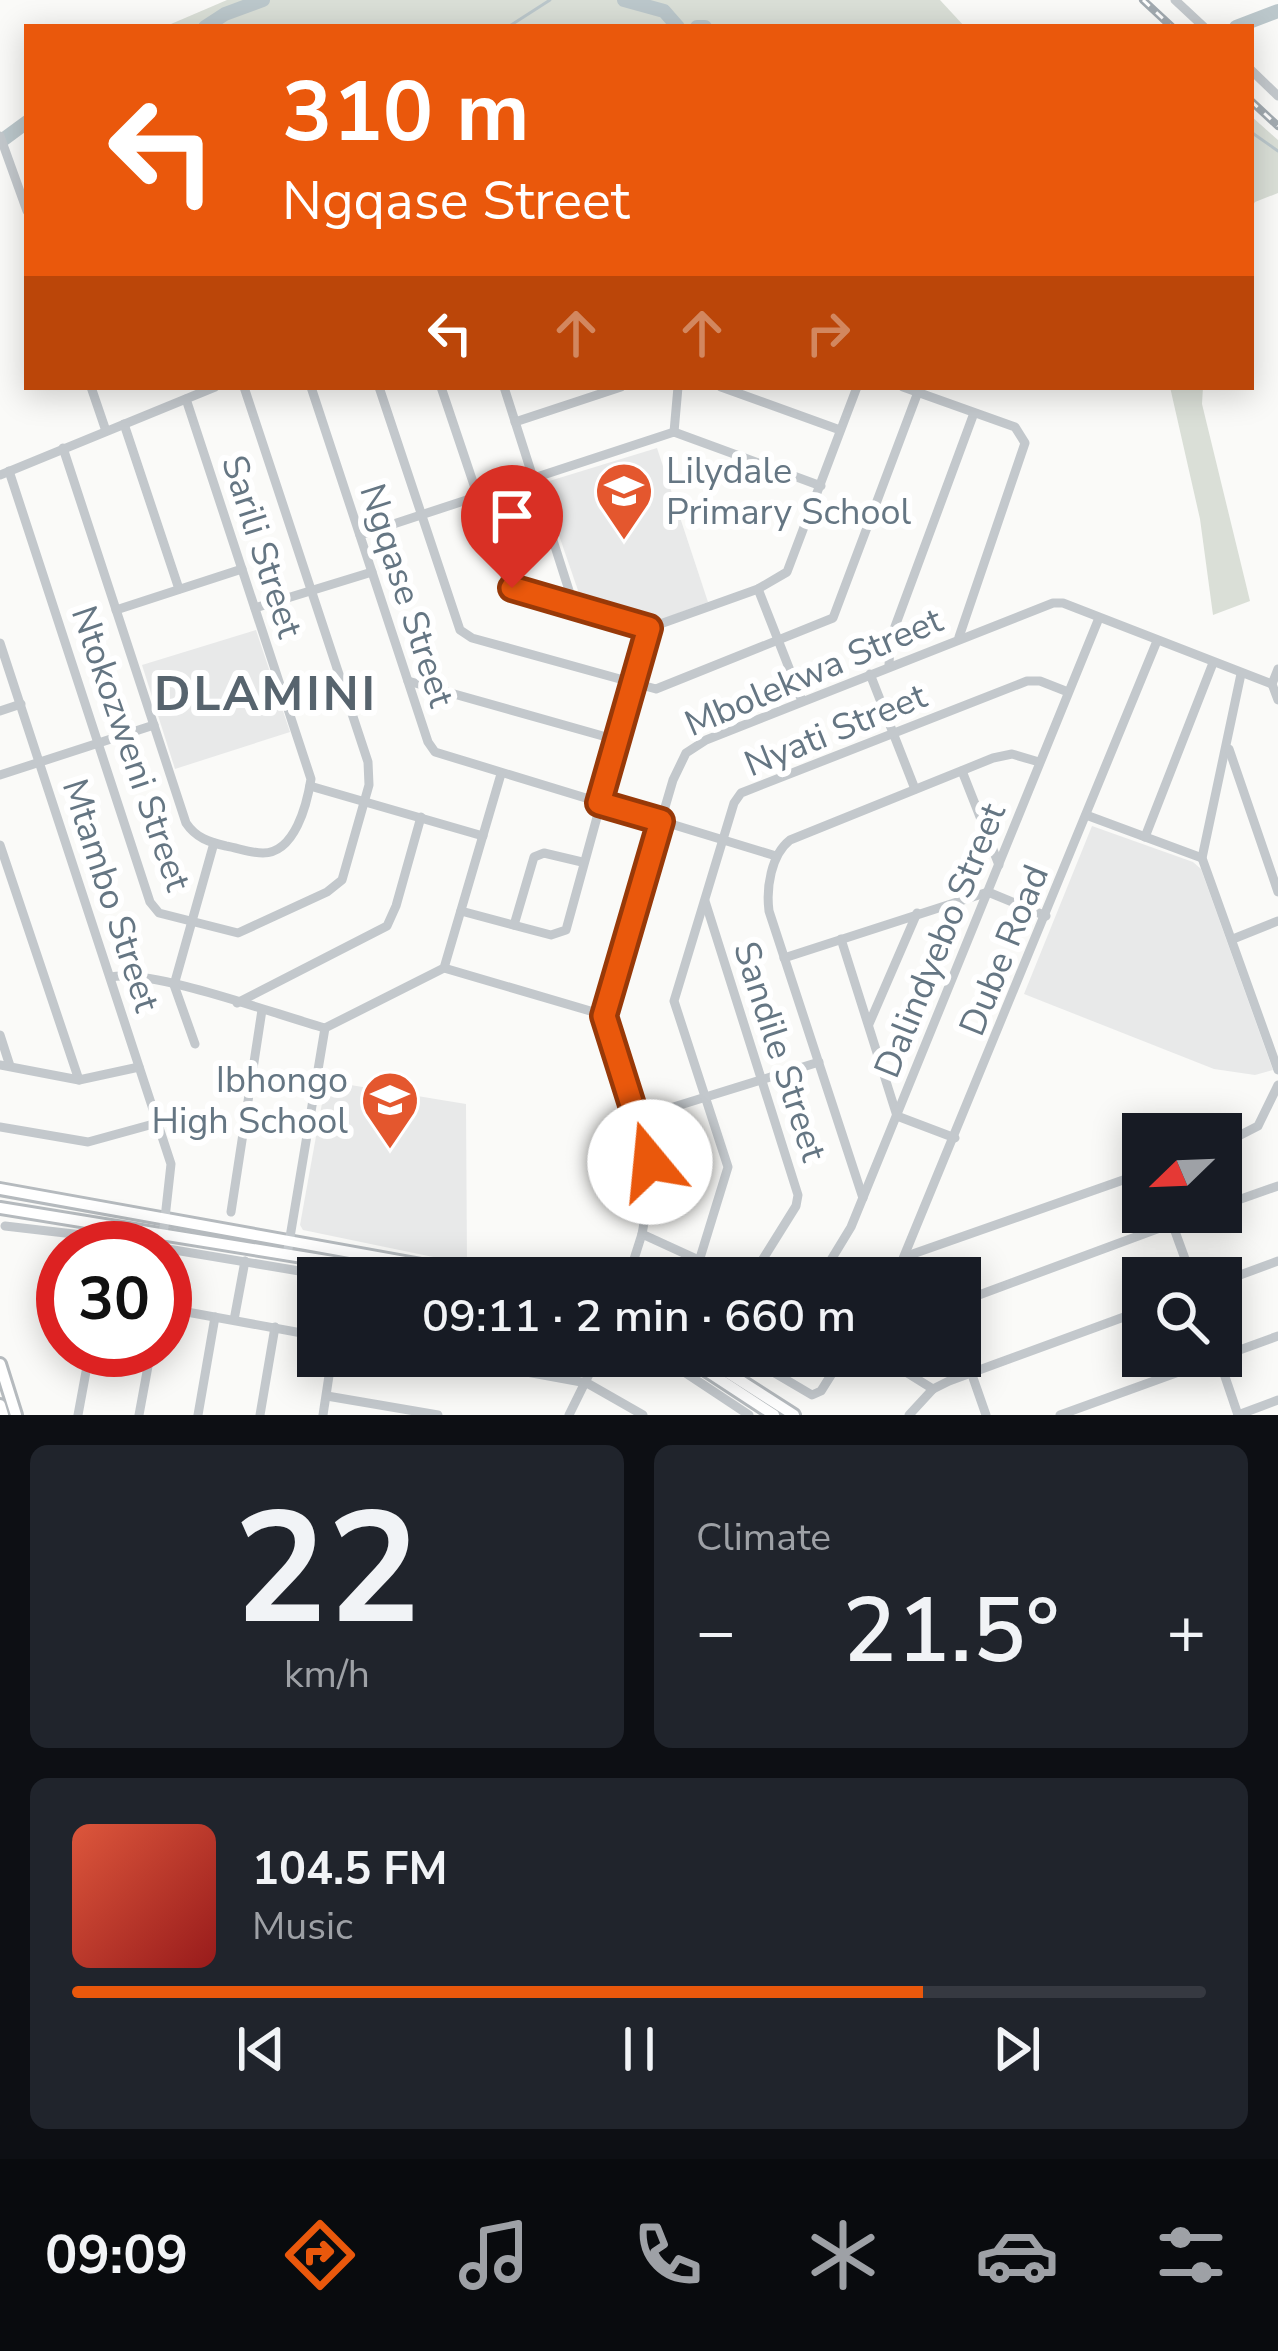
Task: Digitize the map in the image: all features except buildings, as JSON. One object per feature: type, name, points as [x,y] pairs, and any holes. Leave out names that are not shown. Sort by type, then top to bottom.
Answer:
[{"type":"main road","points":[[0,1189],[381,1257]]},
{"type":"main road","points":[[0,1208],[76,1221]]},
{"type":"main road","points":[[192,1240],[300,1257]]},
{"type":"main road","points":[[0,1364],[16,1415]]},
{"type":"main road","points":[[716,1377],[773,1415]]},
{"type":"main road","points":[[735,1377],[794,1415]]},
{"type":"main road","points":[[0,1405],[3,1415]]},
{"type":"street","points":[[1175,0],[1201,24]]},
{"type":"street","points":[[1254,73],[1278,96]]},
{"type":"street","points":[[0,136],[24,203]]},
{"type":"street","points":[[92,390],[106,431]]},
{"type":"street","points":[[4,473],[207,390]]},
{"type":"street","name":"Ntokozweni Street","points":[[4,473],[150,902],[159,913],[242,932],[342,880],[370,775],[245,390]]},
{"type":"street","name":"Ngqase Street","points":[[312,390],[435,752],[776,856]]},
{"type":"street","points":[[380,390],[455,618],[465,635],[664,688],[827,623],[836,615],[918,392]]},
{"type":"street","points":[[442,390],[507,584],[649,628],[758,589],[792,566],[855,390]]},
{"type":"street","points":[[505,390],[574,606]]},
{"type":"street","points":[[515,422],[612,390]]},
{"type":"street","points":[[674,432],[678,390]]},
{"type":"street","points":[[730,390],[840,430]]},
{"type":"street","points":[[912,390],[1015,428],[1025,448],[959,637]]},
{"type":"street","name":"Sarili Street","points":[[186,398],[310,786]]},
{"type":"street","points":[[889,666],[890,640],[974,413]]},
{"type":"street","points":[[124,424],[179,589]]},
{"type":"street","points":[[360,535],[674,432],[821,485]]},
{"type":"street","points":[[63,448],[186,823],[194,834],[260,853],[278,850],[292,837],[310,786],[483,836]]},
{"type":"street","points":[[116,610],[242,569]]},
{"type":"street","points":[[255,608],[372,572]]},
{"type":"street","points":[[758,589],[802,701]]},
{"type":"street","name":"Mbolekwa Street","points":[[604,1016],[676,769],[686,753],[802,701],[1053,602],[1272,684]]},
{"type":"street","name":"Dalindyebo Street","points":[[833,1257],[851,1227],[1099,618]]},
{"type":"street","points":[[461,911],[551,935],[566,929],[649,628]]},
{"type":"street","name":"Dube Road","points":[[907,1256],[1157,641]]},
{"type":"street","name":"Mtambo Street","points":[[0,643],[157,1123],[172,1176],[165,1219]]},
{"type":"street","points":[[1144,836],[1213,663]]},
{"type":"street","points":[[1278,669],[1272,684],[1278,700]]},
{"type":"street","points":[[870,674],[915,789]]},
{"type":"street","points":[[1240,674],[1202,858],[1278,1070]]},
{"type":"street","points":[[408,681],[617,740]]},
{"type":"street","name":"Nyati Street","points":[[700,1257],[728,1167],[674,1001],[734,803],[741,793],[1027,682],[1040,681],[1068,692]]},
{"type":"street","points":[[0,711],[21,704]]},
{"type":"street","points":[[0,775],[154,725]]},
{"type":"street","points":[[1227,744],[1278,892]]},
{"type":"street","points":[[863,1198],[767,902],[776,856],[790,840],[962,770],[1012,754],[1040,762]]},
{"type":"street","points":[[962,770],[999,865]]},
{"type":"street","points":[[444,968],[501,774]]},
{"type":"street","points":[[1220,778],[1238,779]]},
{"type":"street","points":[[1086,815],[1202,858]]},
{"type":"street","points":[[237,1003],[387,926],[421,818]]},
{"type":"street","points":[[195,1045],[174,985],[214,843]]},
{"type":"street","points":[[0,845],[79,1080]]},
{"type":"street","points":[[514,925],[534,857],[544,853],[582,862]]},
{"type":"street","points":[[784,958],[988,892],[1046,916]]},
{"type":"street","name":"Sandile Street","points":[[705,902],[798,1201],[764,1257]]},
{"type":"street","points":[[868,1025],[917,913]]},
{"type":"street","points":[[1233,939],[1278,921]]},
{"type":"street","points":[[841,939],[896,1116],[955,1138]]},
{"type":"street","points":[[111,977],[135,976],[174,985],[325,1028],[444,968],[604,1016],[638,1118],[652,1179],[635,1257]]},
{"type":"street","points":[[231,1212],[262,1010]]},
{"type":"street","points":[[287,1255],[325,1028]]},
{"type":"street","points":[[0,1035],[5,1065],[79,1080],[139,1067]]},
{"type":"street","points":[[638,1118],[819,1062]]},
{"type":"street","points":[[1242,1136],[1252,1132],[1275,1105],[1278,1085]]},
{"type":"street","points":[[0,1127],[88,1142],[157,1123]]},
{"type":"street","points":[[907,1256],[1122,1180]]},
{"type":"street","points":[[1242,1199],[1278,1186]]},
{"type":"street","points":[[5,1226],[297,1270]]},
{"type":"street","points":[[981,1294],[1130,1233]]},
{"type":"street","points":[[642,1234],[698,1257]]},
{"type":"street","points":[[235,1320],[245,1261]]},
{"type":"street","points":[[1242,1274],[1278,1261]]},
{"type":"street","points":[[192,1313],[297,1332]]},
{"type":"street","points":[[198,1415],[215,1317]]},
{"type":"street","points":[[981,1368],[1122,1318]]},
{"type":"street","points":[[260,1415],[275,1327]]},
{"type":"street","points":[[1242,1349],[1278,1336]]},
{"type":"street","points":[[78,1415],[84,1377]]},
{"type":"street","points":[[140,1415],[146,1377]]},
{"type":"street","points":[[323,1415],[329,1377]]},
{"type":"street","points":[[554,1377],[587,1383],[643,1415]]},
{"type":"street","points":[[569,1415],[589,1377]]},
{"type":"street","points":[[692,1377],[749,1415]]},
{"type":"street","points":[[782,1377],[812,1395],[830,1377]]},
{"type":"street","points":[[914,1377],[933,1389]]},
{"type":"street","points":[[908,1415],[933,1389],[960,1377]]},
{"type":"street","points":[[973,1377],[986,1415]]},
{"type":"street","points":[[1060,1415],[1164,1377]]},
{"type":"street","points":[[1226,1377],[1238,1415],[1278,1400]]},
{"type":"street","points":[[327,1396],[439,1415]]},
{"type":"shaded area","points":[[227,0],[940,0],[962,24],[171,24]]},
{"type":"shaded area","points":[[1254,119],[1278,140],[1278,193],[1255,202]]},
{"type":"shaded area","points":[[1171,390],[1203,390],[1202,404],[1250,601],[1213,615],[1200,519]]},
{"type":"shaded area","name":"Lilydale Primary School","points":[[657,448],[708,602],[655,622],[582,602],[543,489],[546,482]]},
{"type":"shaded area","points":[[256,630],[290,732],[175,769],[142,665]]},
{"type":"shaded area","points":[[1092,826],[1201,869],[1273,1070],[1255,1075],[1214,1069],[1024,994]]},
{"type":"shaded area","name":"Ibhongo High School","points":[[326,1081],[466,1104],[467,1257],[433,1257],[303,1230],[300,1225]]},
{"type":"waterway","points":[[210,24],[263,0]]},
{"type":"waterway","points":[[513,24],[550,0]]},
{"type":"waterway","points":[[624,0],[664,11],[675,24]]},
{"type":"waterway","points":[[1244,24],[1278,11]]},
{"type":"waterway","points":[[0,142],[24,124]]},
{"type":"waterway","points":[[1254,134],[1278,151]]},
{"type":"railway","points":[[1143,0],[1169,24]]},
{"type":"railway","points":[[1254,104],[1278,126]]},
{"type":"place","name":"Lilydale Primary School","points":[[624,542]]},
{"type":"place","name":"Ibhongo High School","points":[[390,1151]]},
{"type":"district","name":"DLAMINI","points":[[266,693]]},
{"type":"route","points":[[512,588],[649,628],[599,803],[661,821],[604,1016],[650,1162]]}]
